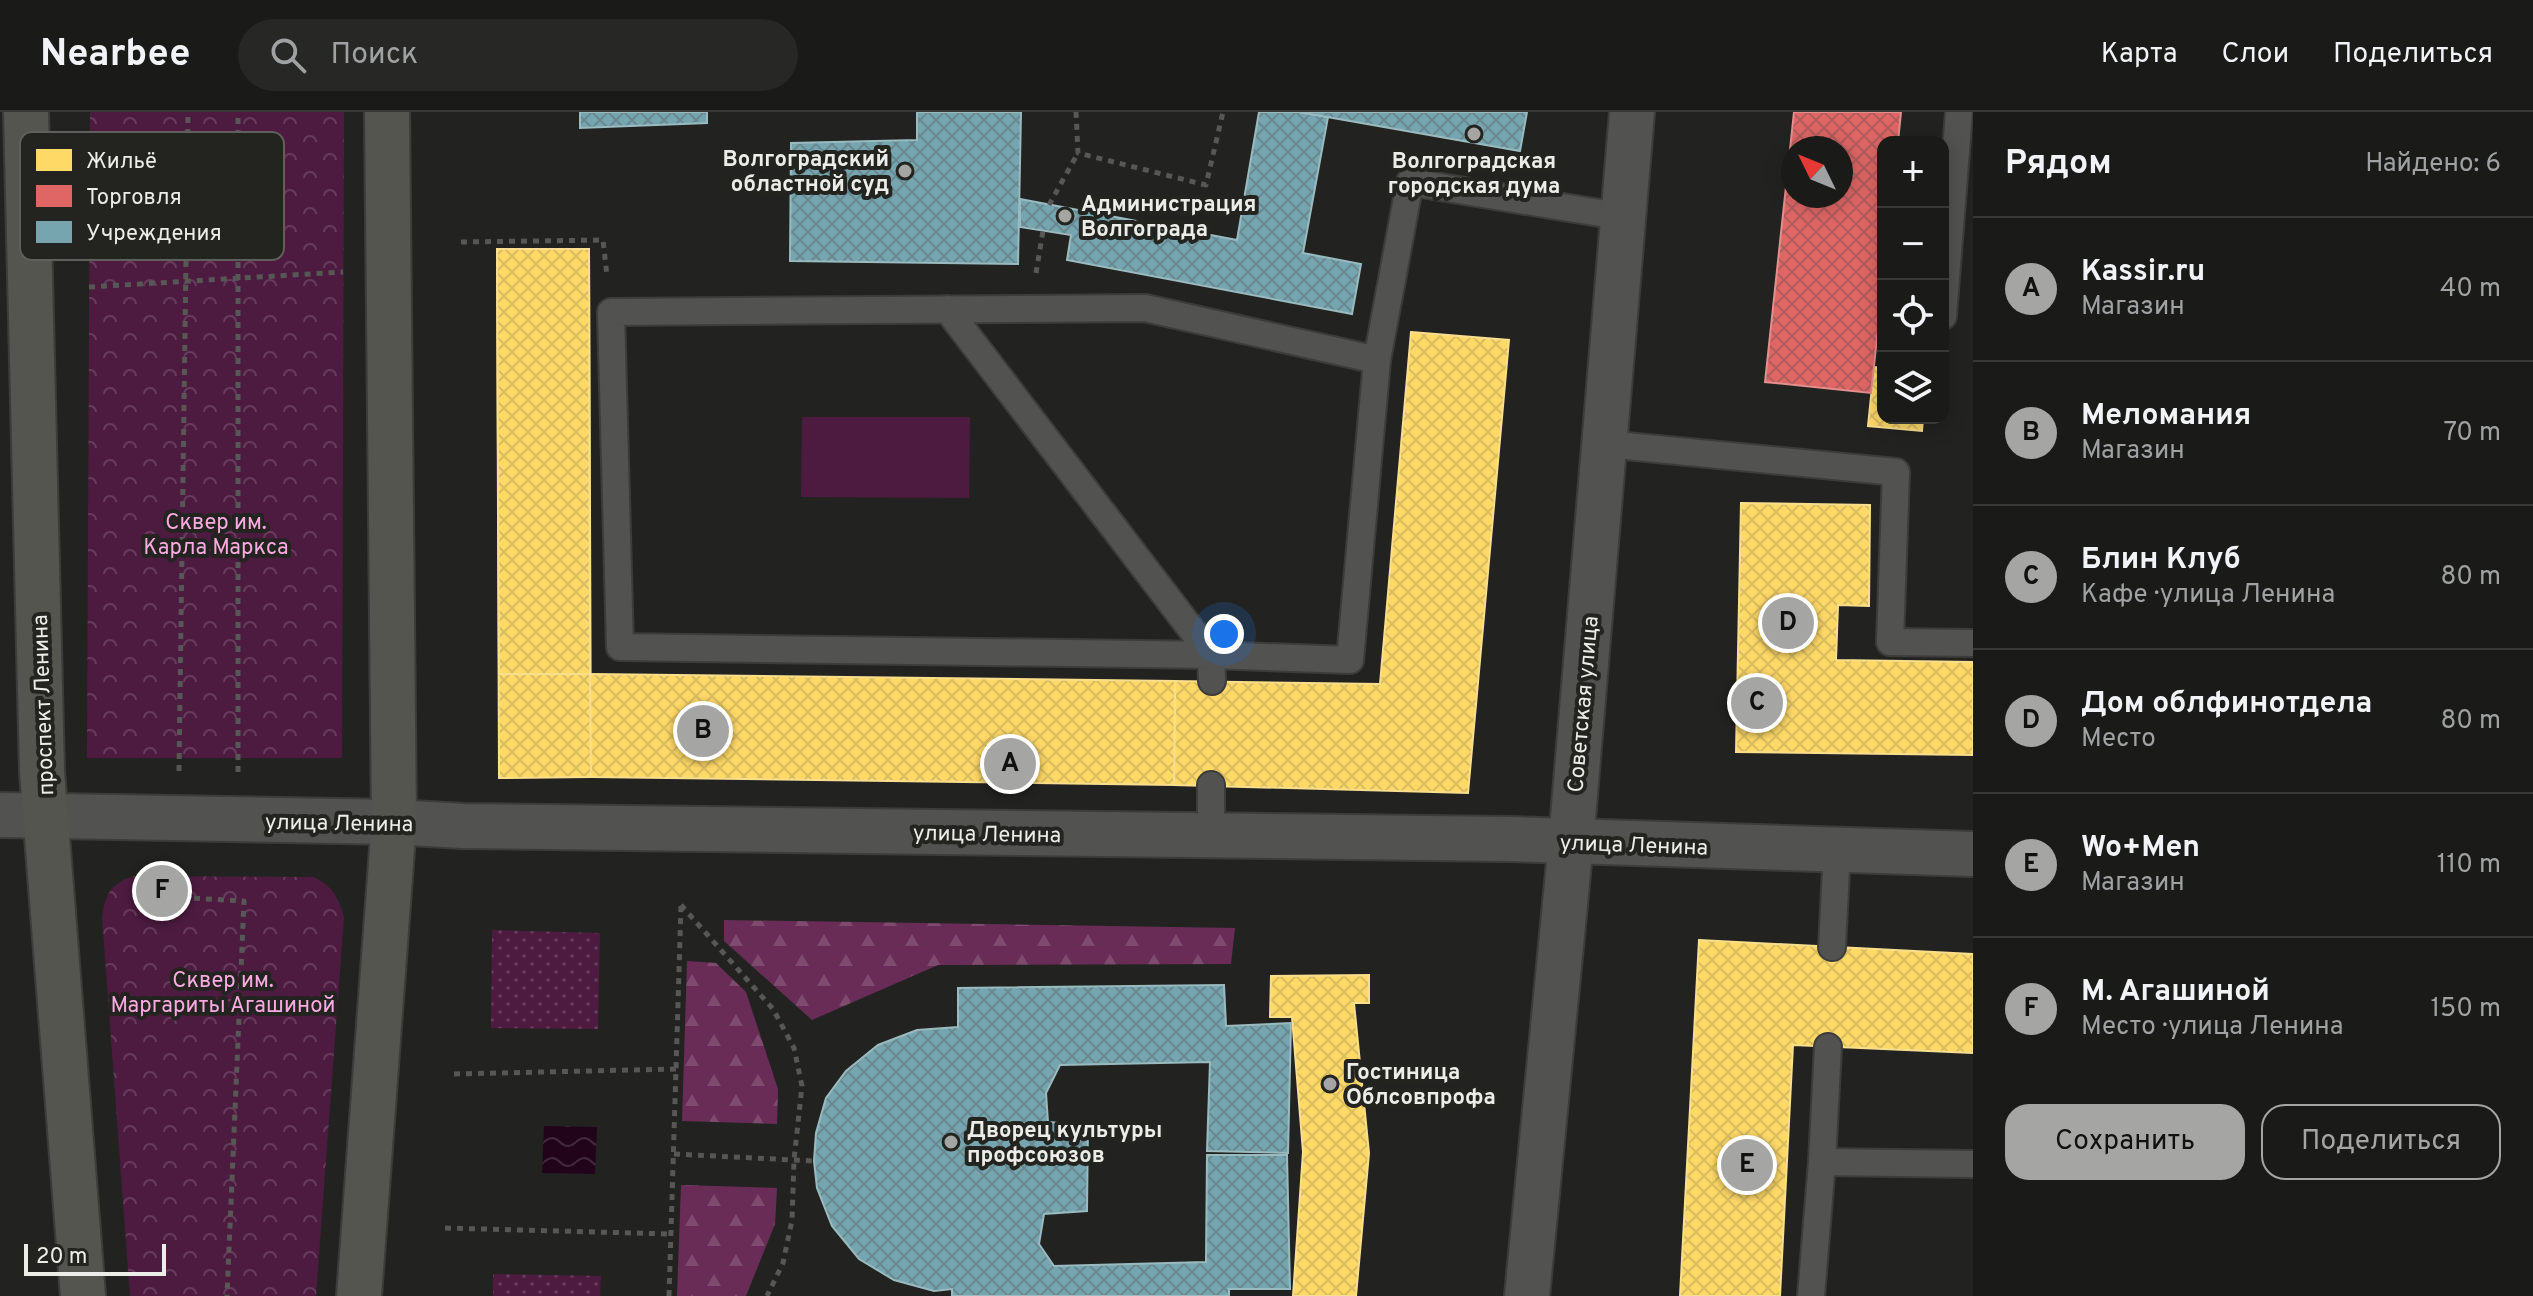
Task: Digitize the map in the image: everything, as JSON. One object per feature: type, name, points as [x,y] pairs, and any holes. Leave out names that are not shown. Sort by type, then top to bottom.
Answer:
[{"type":"main road","name":"проспект Ленина","points":[[26,112],[26,132]]},
{"type":"main road","points":[[359,1296],[394,822],[387,112]]},
{"type":"main road","name":"проспект Ленина","points":[[30,260],[42,772],[83,1296]]},
{"type":"street","name":"Советская улица","points":[[1527,1296],[1571,842],[1632,112]]},
{"type":"street","name":"улица Ленина","points":[[0,815],[463,826],[1571,842],[1973,854]]},
{"type":"lane","points":[[1946,280],[1959,112]]},
{"type":"lane","points":[[1377,360],[1145,308],[611,312],[620,647],[1211,655],[1350,660],[1377,360],[1410,182],[1624,217]]},
{"type":"lane","points":[[947,309],[1211,655],[1212,681]]},
{"type":"lane","points":[[1605,444],[1896,472],[1890,642],[1973,643]]},
{"type":"lane","points":[[1211,785],[1211,836]]},
{"type":"lane","points":[[1832,947],[1837,850]]},
{"type":"lane","points":[[1811,1296],[1828,1047]]},
{"type":"lane","points":[[1822,1162],[1973,1164]]},
{"type":"path","points":[[188,112],[188,132]]},
{"type":"path","points":[[1049,205],[1078,153],[1076,112]]},
{"type":"path","points":[[1078,153],[1206,185],[1223,112]]},
{"type":"path","points":[[461,242],[603,240],[611,312]]},
{"type":"path","points":[[179,771],[185,260]]},
{"type":"path","points":[[238,260],[238,772]]},
{"type":"path","points":[[89,287],[344,272]]},
{"type":"path","points":[[170,897],[244,901],[227,1296]]},
{"type":"path","points":[[669,1296],[681,905],[773,1009],[794,1048],[802,1086],[794,1160],[792,1220],[783,1263],[767,1296]]},
{"type":"path","points":[[454,1074],[676,1069]]},
{"type":"path","points":[[674,1154],[814,1161]]},
{"type":"path","points":[[445,1228],[671,1234]]},
{"type":"green space","name":"Сквер им. Карла Маркса","points":[[90,112],[344,112],[342,758],[87,758],[89,260],[284,260],[284,132],[90,132]]},
{"type":"green space","points":[[802,417],[970,417],[969,498],[801,497]]},
{"type":"green space","name":"Сквер им. Маргариты Агашиной","points":[[134,876],[314,877],[334,893],[339,904],[344,917],[316,1296],[130,1296],[102,917],[110,890]]},
{"type":"green space","points":[[724,920],[1235,928],[1231,964],[938,965],[812,1020],[724,941]]},
{"type":"green space","points":[[492,930],[600,933],[598,1029],[491,1028]]},
{"type":"green space","points":[[687,961],[716,963],[746,992],[778,1089],[777,1124],[682,1121]]},
{"type":"green space","points":[[681,1185],[777,1188],[775,1224],[746,1296],[677,1296]]},
{"type":"green space","points":[[493,1274],[601,1276],[600,1296],[493,1296]]},
{"type":"water","points":[[544,1126],[597,1127],[595,1174],[542,1173]]},
{"type":"building: Жильё","points":[[497,249],[589,249],[591,777],[499,778]]},
{"type":"building: Жильё","points":[[497,249],[589,249],[590,674],[499,674]]},
{"type":"building: Жильё","points":[[1411,332],[1509,340],[1468,793],[1174,785],[1175,681],[1380,684]]},
{"type":"building: Жильё","points":[[1874,367],[1877,367],[1877,424],[1923,424],[1922,431],[1868,426]]},
{"type":"building: Жильё","points":[[1741,503],[1870,505],[1869,606],[1838,605],[1836,660],[1973,662],[1973,755],[1736,752]]},
{"type":"building: Жильё","points":[[590,674],[1175,681],[1174,785],[591,777]]},
{"type":"building: Жильё","points":[[1699,940],[1973,954],[1973,1053],[1793,1045],[1780,1296],[1680,1296]]},
{"type":"building: Жильё","name":"Гостиница Облсовпрофа","points":[[1369,975],[1369,1003],[1354,1003],[1369,1153],[1356,1296],[1293,1296],[1303,1152],[1292,1017],[1270,1017],[1271,976]]},
{"type":"building: Торговля","points":[[1794,112],[1901,112],[1899,136],[1877,136],[1877,338],[1871,393],[1765,382],[1784,208],[1853,208],[1853,136],[1791,136]]},
{"type":"building: Учреждения","name":"Волгоградский областной суд","points":[[580,112],[707,112],[707,123],[580,128]]},
{"type":"building: Учреждения","name":"Волгоградский областной суд","points":[[917,112],[1021,112],[1018,264],[790,261],[791,143],[917,140]]},
{"type":"building: Учреждения","name":"Администрация Волгограда","points":[[1259,112],[1299,112],[1328,117],[1303,253],[1361,264],[1352,314],[1067,260],[1071,235],[1020,227],[1020,199],[1237,240]]},
{"type":"building: Учреждения","name":"Волгоградская городская дума","points":[[1299,112],[1527,112],[1520,151]]},
{"type":"building: Учреждения","name":"Дворец культуры профсоюзов","points":[[1224,985],[1226,1026],[1291,1023],[1288,1153],[1207,1151],[1210,1062],[1060,1065],[1046,1093],[1048,1122],[1088,1125],[1087,1211],[1044,1214],[1039,1244],[1054,1266],[1206,1262],[1207,1155],[1287,1155],[1290,1289],[1229,1289],[1229,1296],[952,1296],[952,1289],[934,1291],[894,1280],[859,1259],[832,1226],[817,1188],[814,1161],[816,1133],[826,1098],[846,1071],[878,1045],[917,1030],[958,1027],[958,988]]},
{"type":"place","name":"Волгоградская городская дума","points":[[1474,134]]},
{"type":"place","name":"Волгоградский областной суд","points":[[905,171]]},
{"type":"place","name":"Администрация Волгограда","points":[[1065,216]]},
{"type":"place","name":"Дом облфинотдела","points":[[1788,623]]},
{"type":"place","name":"Блин Клуб","points":[[1757,703]]},
{"type":"place","name":"Меломания","points":[[703,731]]},
{"type":"place","name":"Kassir.ru","points":[[1010,764]]},
{"type":"place","name":"М. Агашиной","points":[[162,891]]},
{"type":"place","name":"Гостиница Облсовпрофа","points":[[1330,1084]]},
{"type":"place","name":"Дворец культуры профсоюзов","points":[[951,1142]]},
{"type":"place","name":"Wo+Men","points":[[1747,1165]]}]
